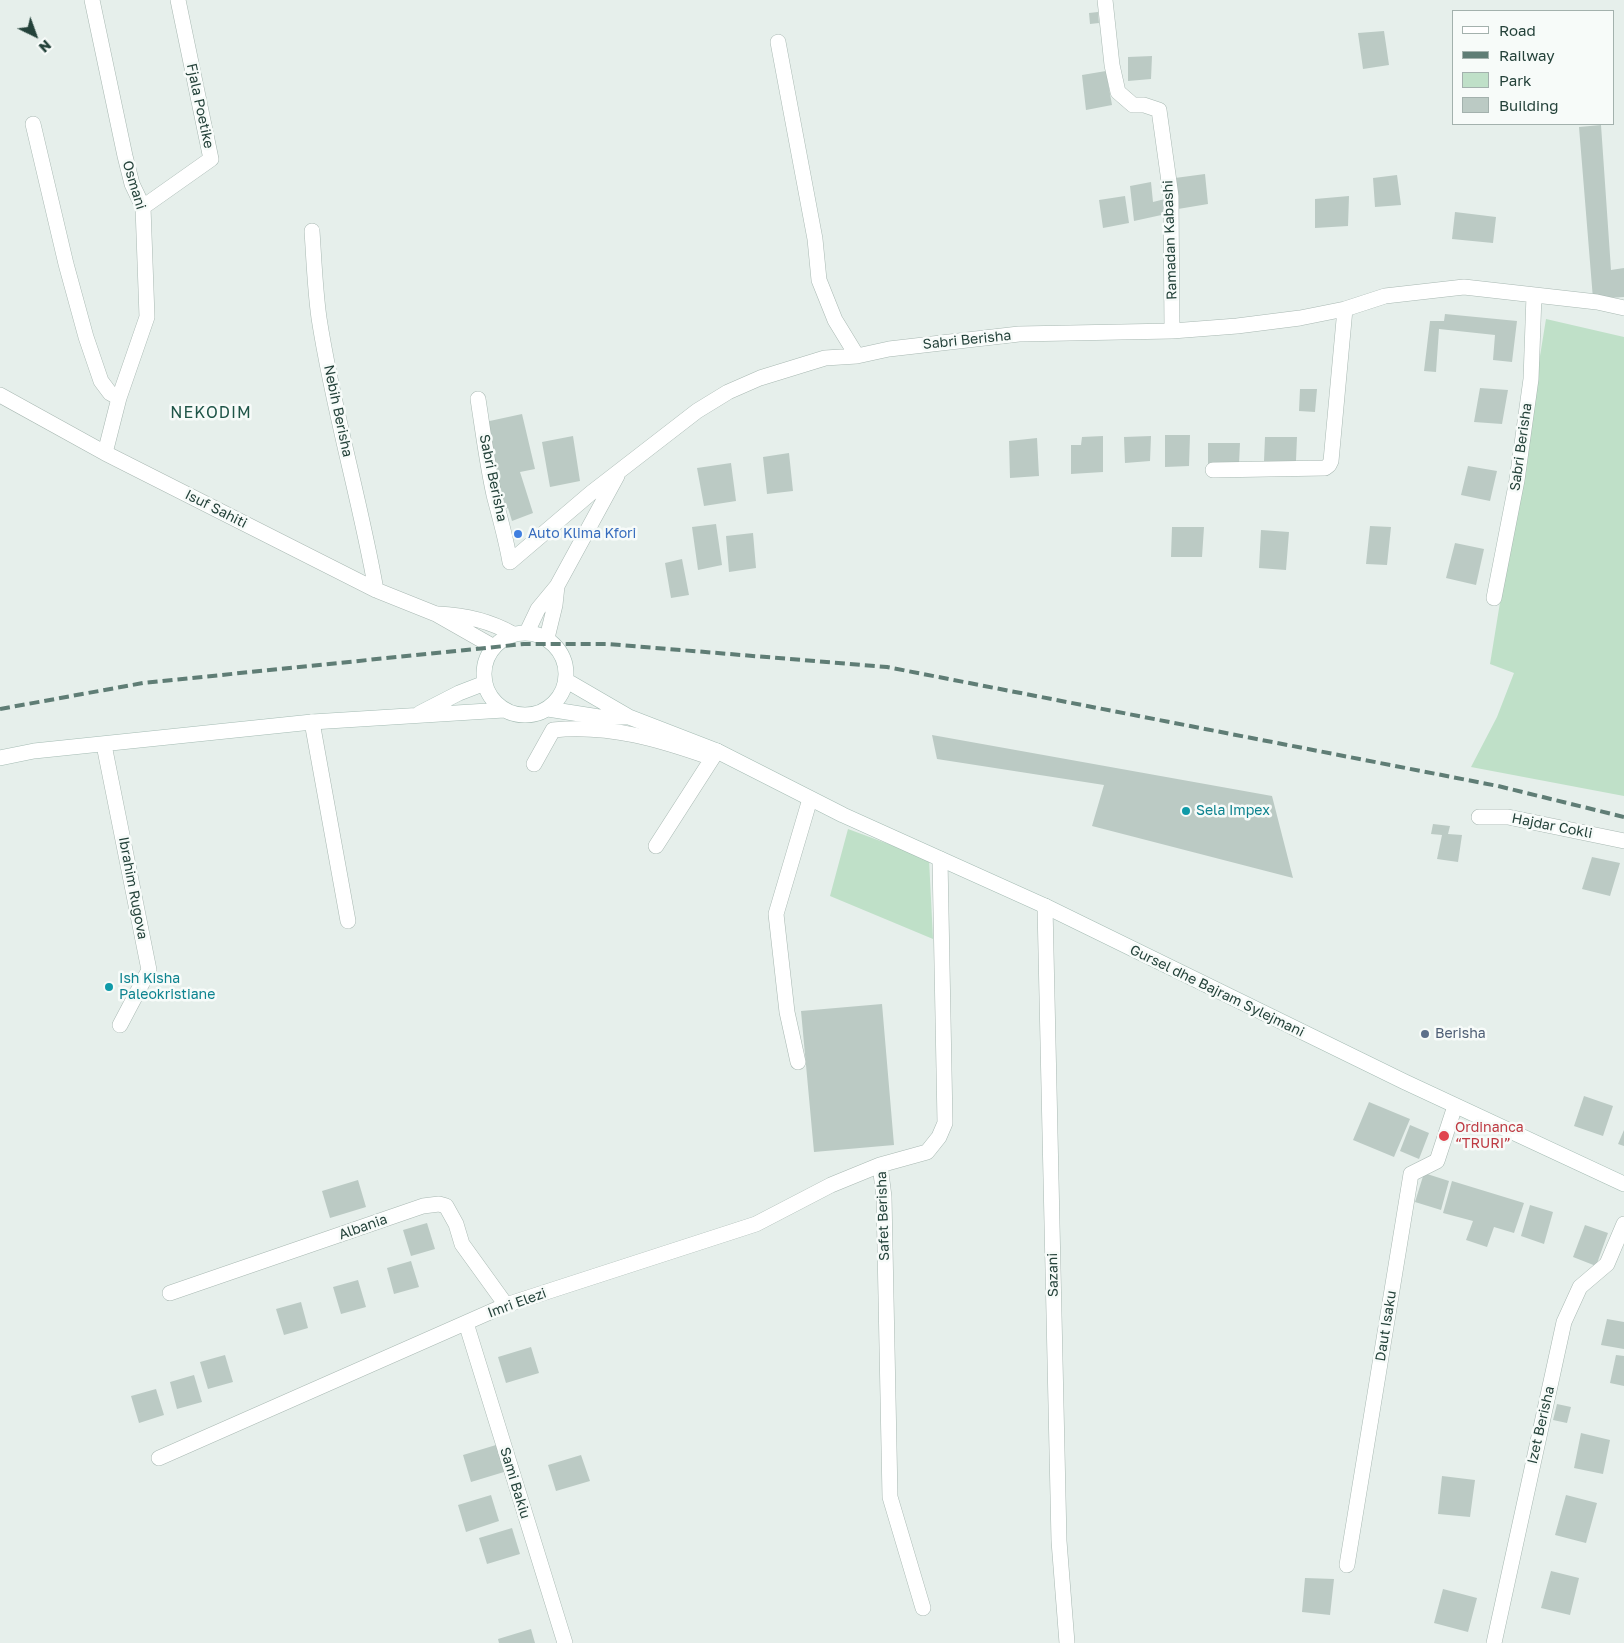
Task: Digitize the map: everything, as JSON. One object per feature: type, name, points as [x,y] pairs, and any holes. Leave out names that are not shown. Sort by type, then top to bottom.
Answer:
[{"type":"street","name":"Osmani","points":[[92,0],[125,156],[132,184],[143,207],[147,317],[119,398],[105,453]]},
{"type":"street","name":"Fjala Poetike","points":[[143,207],[211,159],[178,0]]},
{"type":"street","name":"Ramadan Kabashi","points":[[1105,0],[1112,65],[1118,92],[1134,105],[1144,105],[1159,110],[1172,196],[1172,331]]},
{"type":"street","points":[[778,42],[815,239],[819,280],[835,320],[857,356]]},
{"type":"street","points":[[33,124],[66,264],[86,337],[101,381],[110,393],[119,398]]},
{"type":"street","name":"Nebih Berisha","points":[[312,231],[319,317],[334,398],[366,533],[376,590]]},
{"type":"street","name":"Sabri Berisha","points":[[478,399],[494,495],[506,534],[510,562],[591,493],[697,411],[728,392],[760,378],[825,358],[857,356],[889,349],[1019,334],[1172,331],[1237,326],[1300,318],[1344,309],[1385,296],[1464,287],[1598,302],[1624,308]]},
{"type":"street","name":"Sabri Berisha","points":[[1494,598],[1517,480],[1531,379],[1534,295]]},
{"type":"street","points":[[1213,470],[1324,468],[1329,465],[1331,460],[1344,309]]},
{"type":"street","name":"Isuf Sahiti","points":[[0,395],[105,453],[376,590],[436,614],[494,647]]},
{"type":"street","name":"Sabri Berisha","points":[[520,633],[557,586],[620,470]]},
{"type":"street","name":"Sabri Berisha","points":[[547,638],[556,605],[557,586]]},
{"type":"street","name":"Isuf Sahiti","points":[[436,614],[460,615],[520,633]]},
{"type":"street","points":[[520,633],[547,638],[563,656],[567,668],[567,681],[563,692],[557,702],[537,714],[526,716],[504,710],[495,703],[485,683],[484,670],[487,658],[494,647],[503,639],[520,633]]},
{"type":"street","name":"Gursel dhe Bajram Sylejmani","points":[[567,681],[629,717],[1045,906],[1455,1106],[1624,1184]]},
{"type":"street","points":[[417,715],[459,693],[485,683]]},
{"type":"street","name":"Gursel dhe Bajram Sylejmani","points":[[548,709],[600,717],[629,717]]},
{"type":"street","points":[[0,758],[34,751],[312,722],[504,710]]},
{"type":"street","points":[[312,722],[348,921]]},
{"type":"street","points":[[534,764],[553,730],[572,728],[629,733],[714,755],[656,846]]},
{"type":"street","name":"Ibrahim Rugova","points":[[104,745],[149,970],[120,1025]]},
{"type":"street","points":[[798,1062],[787,1012],[776,914],[810,799]]},
{"type":"street","name":"Hajdar Cokli","points":[[1479,817],[1508,817],[1624,841]]},
{"type":"street","name":"Safet Berisha","points":[[923,1608],[890,1497],[884,1197],[880,1165],[927,1152],[939,1137],[945,1123],[940,859]]},
{"type":"street","name":"Sazani","points":[[1045,906],[1059,1542],[1067,1643]]},
{"type":"street","name":"Daut Isaku","points":[[1347,1565],[1410,1174],[1437,1161],[1455,1106]]},
{"type":"street","name":"Imri Elezi","points":[[159,1458],[506,1305],[756,1224],[831,1185],[880,1165]]},
{"type":"street","name":"Albania","points":[[170,1293],[423,1206],[439,1204],[446,1206],[456,1224],[462,1244],[506,1305]]},
{"type":"street","name":"Izet Berisha","points":[[1494,1643],[1564,1322],[1580,1287],[1607,1264],[1624,1224]]},
{"type":"street","name":"Sami Bakiu","points":[[466,1323],[565,1643]]},
{"type":"green space","points":[[1546,319],[1624,337],[1624,796],[1471,767],[1497,717],[1514,673],[1490,664]]},
{"type":"green space","points":[[848,829],[929,859],[933,939],[830,896]]},
{"type":"building","points":[[1098,12],[1099,23],[1090,24],[1089,13]]},
{"type":"building","points":[[1384,31],[1389,65],[1363,69],[1358,33]]},
{"type":"building","points":[[1152,56],[1151,79],[1128,81],[1128,57]]},
{"type":"building","points":[[1106,71],[1112,105],[1086,110],[1082,75]]},
{"type":"building","points":[[1601,125],[1611,270],[1624,268],[1624,297],[1593,299],[1579,127]]},
{"type":"building","points":[[1205,174],[1208,204],[1178,209],[1175,178]]},
{"type":"building","points":[[1397,175],[1401,205],[1375,207],[1373,178]]},
{"type":"building","points":[[1151,182],[1153,202],[1165,199],[1166,214],[1134,221],[1130,186]]},
{"type":"building","points":[[1125,196],[1129,223],[1103,228],[1099,200]]},
{"type":"building","points":[[1349,196],[1348,226],[1315,228],[1315,199]]},
{"type":"building","points":[[1455,212],[1496,217],[1493,243],[1452,239]]},
{"type":"building","points":[[1445,314],[1517,321],[1512,362],[1493,360],[1495,335],[1439,329],[1436,372],[1424,371],[1430,321],[1444,321]]},
{"type":"building","points":[[1480,388],[1508,390],[1502,424],[1474,422]]},
{"type":"building","points":[[1300,389],[1317,389],[1315,412],[1299,411]]},
{"type":"building","points":[[522,414],[535,469],[520,472],[533,513],[512,521],[508,508],[502,511],[485,422]]},
{"type":"building","points":[[1165,435],[1190,435],[1189,466],[1165,467]]},
{"type":"building","points":[[573,436],[580,481],[550,487],[542,442]]},
{"type":"building","points":[[1103,436],[1103,472],[1071,474],[1071,445],[1081,445],[1082,437]]},
{"type":"building","points":[[1151,436],[1150,461],[1125,463],[1124,437]]},
{"type":"building","points":[[1265,437],[1297,437],[1296,461],[1264,461]]},
{"type":"building","points":[[1037,438],[1039,476],[1010,478],[1009,441]]},
{"type":"building","points":[[1208,443],[1240,443],[1239,464],[1208,466]]},
{"type":"building","points":[[789,453],[793,491],[767,494],[763,457]]},
{"type":"building","points":[[731,463],[736,501],[704,506],[697,468]]},
{"type":"building","points":[[1468,466],[1497,471],[1490,501],[1461,495]]},
{"type":"building","points":[[716,524],[722,565],[698,570],[692,527]]},
{"type":"building","points":[[1370,526],[1391,527],[1387,565],[1366,564]]},
{"type":"building","points":[[1172,527],[1204,527],[1202,557],[1171,557]]},
{"type":"building","points":[[1261,530],[1289,532],[1286,570],[1259,568]]},
{"type":"building","points":[[753,533],[756,568],[729,572],[726,536]]},
{"type":"building","points":[[1455,543],[1484,549],[1476,585],[1446,578]]},
{"type":"building","points":[[682,559],[689,595],[671,598],[665,563]]},
{"type":"building","name":"Sela Impex","points":[[932,735],[1272,796],[1293,878],[1092,826],[1104,785],[937,759]]},
{"type":"building","points":[[1433,824],[1450,826],[1448,834],[1462,835],[1458,862],[1437,859],[1442,835],[1431,834]]},
{"type":"building","points":[[1592,857],[1620,863],[1610,896],[1582,889]]},
{"type":"building","points":[[882,1004],[894,1145],[814,1152],[801,1011]]},
{"type":"building","points":[[1584,1096],[1613,1106],[1603,1136],[1574,1126]]},
{"type":"building","points":[[1369,1102],[1410,1119],[1394,1157],[1353,1140]]},
{"type":"building","points":[[1410,1125],[1429,1133],[1419,1159],[1400,1151]]},
{"type":"building","points":[[1624,1130],[1624,1146],[1618,1144]]},
{"type":"building","points":[[1424,1173],[1449,1181],[1441,1210],[1415,1202]]},
{"type":"building","points":[[358,1180],[366,1207],[330,1218],[322,1191]]},
{"type":"building","points":[[1452,1181],[1524,1203],[1514,1233],[1494,1227],[1487,1247],[1466,1240],[1473,1221],[1443,1213]]},
{"type":"building","points":[[1530,1205],[1553,1212],[1544,1244],[1521,1236]]},
{"type":"building","points":[[427,1223],[435,1249],[411,1256],[403,1230]]},
{"type":"building","points":[[1585,1225],[1608,1233],[1596,1266],[1573,1257]]},
{"type":"building","points":[[411,1261],[419,1287],[394,1294],[387,1268]]},
{"type":"building","points":[[358,1280],[366,1307],[341,1314],[333,1287]]},
{"type":"building","points":[[301,1302],[308,1328],[284,1335],[276,1309]]},
{"type":"building","points":[[1607,1319],[1624,1322],[1624,1349],[1601,1345]]},
{"type":"building","points":[[531,1347],[539,1373],[506,1383],[498,1357]]},
{"type":"building","points":[[225,1355],[233,1382],[208,1389],[200,1362]]},
{"type":"building","points":[[1616,1355],[1624,1356],[1624,1386],[1610,1383]]},
{"type":"building","points":[[194,1375],[202,1402],[177,1409],[170,1382]]},
{"type":"building","points":[[156,1389],[164,1415],[139,1423],[131,1396]]},
{"type":"building","points":[[1557,1404],[1571,1407],[1567,1423],[1553,1420]]},
{"type":"building","points":[[1581,1433],[1610,1440],[1603,1474],[1574,1468]]},
{"type":"building","points":[[496,1445],[504,1472],[471,1482],[463,1455]]},
{"type":"building","points":[[581,1455],[590,1481],[556,1491],[548,1465]]},
{"type":"building","points":[[1442,1476],[1475,1480],[1470,1517],[1438,1514]]},
{"type":"building","points":[[491,1495],[499,1521],[466,1532],[458,1505]]},
{"type":"building","points":[[1566,1495],[1597,1503],[1586,1543],[1555,1535]]},
{"type":"building","points":[[512,1528],[520,1554],[487,1564],[479,1538]]},
{"type":"building","points":[[1551,1571],[1579,1578],[1570,1615],[1541,1608]]},
{"type":"building","points":[[1305,1578],[1334,1579],[1330,1615],[1302,1612]]},
{"type":"building","points":[[1443,1589],[1477,1598],[1468,1632],[1434,1623]]},
{"type":"building","points":[[531,1629],[535,1643],[499,1643],[498,1639]]},
{"type":"railway","points":[[0,709],[143,683],[524,644],[608,644],[887,667],[1498,786],[1624,817]]},
{"type":"place","name":"Auto Klima Kfori","points":[[518,534]]},
{"type":"place","name":"Sela Impex","points":[[1186,811]]},
{"type":"place","name":"Ish Kisha Paleokristiane","points":[[109,987]]},
{"type":"place","name":"Berisha","points":[[1425,1034]]},
{"type":"place","name":"Ordinanca “TRURI”","points":[[1444,1136]]},
{"type":"district","name":"NEKODIM","points":[[211,413]]}]
